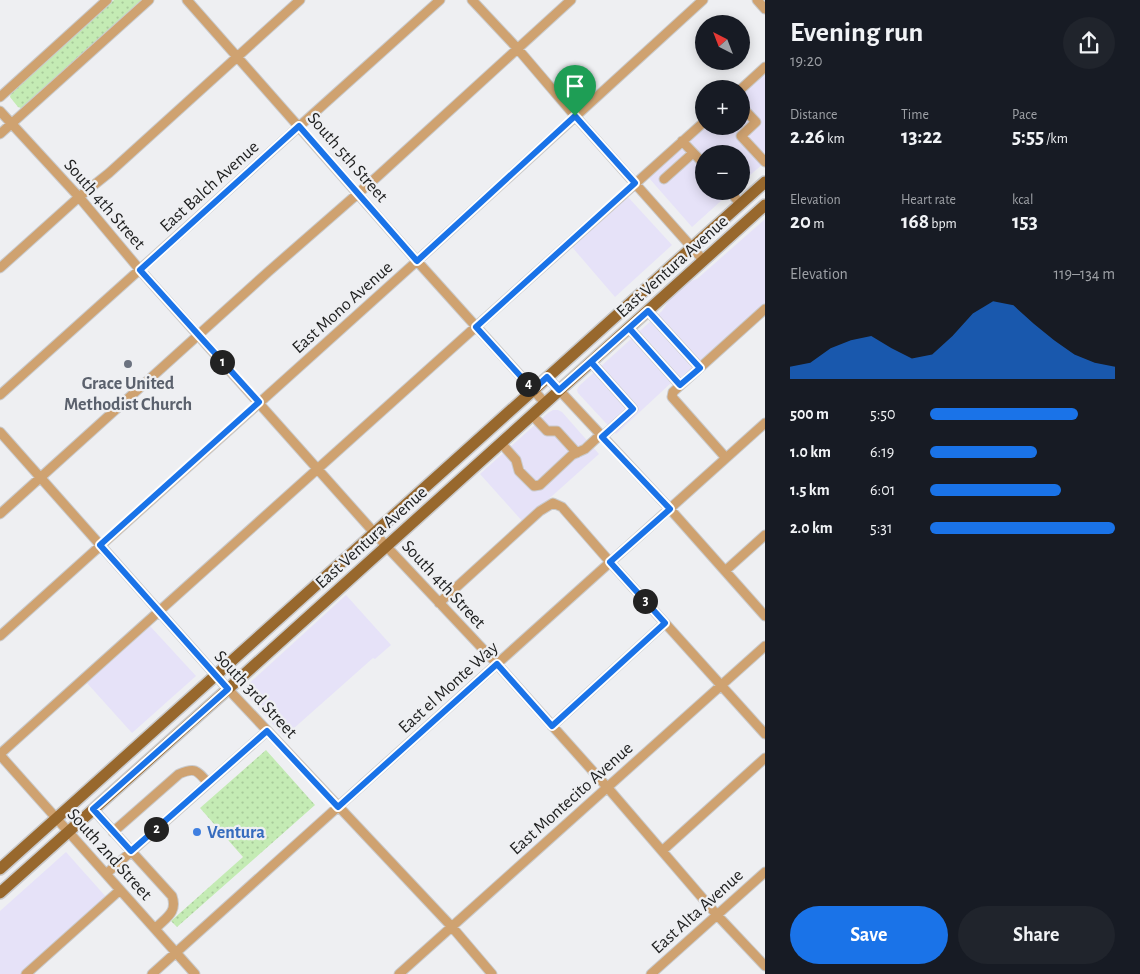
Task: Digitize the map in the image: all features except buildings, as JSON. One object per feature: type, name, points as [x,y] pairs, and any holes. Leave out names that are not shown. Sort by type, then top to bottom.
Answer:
[{"type":"main road","name":"East Ventura Avenue","points":[[0,869],[764,184]]},
{"type":"main road","name":"East Ventura Avenue","points":[[0,893],[765,206]]},
{"type":"street","points":[[0,96],[107,0]]},
{"type":"street","points":[[0,134],[149,0]]},
{"type":"street","name":"South 5th Street","points":[[187,0],[545,403]]},
{"type":"street","points":[[0,268],[79,197],[109,173],[300,0]]},
{"type":"street","name":"East Balch Avenue","points":[[0,395],[440,0]]},
{"type":"street","points":[[472,0],[517,48],[704,261]]},
{"type":"street","points":[[0,514],[571,0]]},
{"type":"street","name":"East Mono Avenue","points":[[0,636],[417,261],[703,0]]},
{"type":"street","points":[[757,0],[765,9]]},
{"type":"street","points":[[750,81],[765,67]]},
{"type":"street","name":"South 4th Street","points":[[0,111],[79,197],[140,270],[374,533],[497,664],[608,787],[717,915],[765,966]]},
{"type":"street","points":[[750,116],[756,122],[750,128]]},
{"type":"street","points":[[0,754],[695,130]]},
{"type":"street","points":[[742,135],[765,162]]},
{"type":"street","points":[[664,179],[693,153],[682,141]]},
{"type":"street","points":[[737,200],[740,204]]},
{"type":"street","points":[[726,458],[672,397],[673,392],[765,309]]},
{"type":"street","points":[[648,311],[700,368]]},
{"type":"street","points":[[629,328],[680,385]]},
{"type":"street","points":[[501,443],[516,460],[519,471],[534,486],[540,484],[572,455],[585,449],[633,409],[591,362]]},
{"type":"street","points":[[547,377],[670,509],[765,616]]},
{"type":"street","points":[[532,415],[547,431],[557,431],[577,453]]},
{"type":"street","name":"East el Monte Way","points":[[152,974],[765,423]]},
{"type":"street","name":"South 3rd Street","points":[[0,432],[216,676],[452,927],[492,974]]},
{"type":"street","points":[[439,603],[540,511],[553,503],[562,507],[765,734]]},
{"type":"street","points":[[725,571],[765,535]]},
{"type":"street","points":[[552,726],[665,623]]},
{"type":"street","name":"East Montecito Avenue","points":[[399,974],[765,646]]},
{"type":"street","points":[[106,874],[267,731]]},
{"type":"street","name":"South 2nd Street","points":[[0,754],[195,974]]},
{"type":"street","points":[[662,852],[765,758]]},
{"type":"street","points":[[114,832],[179,774],[189,770],[198,772],[208,783]]},
{"type":"street","points":[[93,809],[172,896],[175,904],[173,911],[154,929]]},
{"type":"street","name":"East Alta Avenue","points":[[651,974],[765,872]]},
{"type":"street","points":[[26,974],[120,890]]},
{"type":"shaded area","points":[[765,74],[765,162],[750,175],[750,145],[695,145],[695,200],[722,200],[692,227],[649,178],[696,135],[750,135],[750,87]]},
{"type":"shaded area","points":[[628,197],[672,245],[615,297],[572,247]]},
{"type":"shaded area","points":[[765,219],[765,307],[675,387],[671,383],[616,434],[578,393],[579,386],[662,311],[671,297],[688,282],[697,279]]},
{"type":"shaded area","points":[[553,410],[562,412],[599,454],[523,522],[480,474]]},
{"type":"shaded area","points":[[346,595],[391,645],[375,659],[373,658],[284,737],[244,692],[244,688]]},
{"type":"shaded area","points":[[150,626],[196,676],[132,733],[87,683]]},
{"type":"shaded area","points":[[66,852],[107,898],[23,974],[0,974],[0,911]]},
{"type":"green space","points":[[114,0],[142,0],[23,107],[18,107],[10,97],[11,93]]},
{"type":"green space","points":[[266,750],[315,805],[177,927],[171,921],[243,857],[200,808]]},
{"type":"place","name":"Grace United Methodist Church","points":[[128,364]]},
{"type":"place","name":"Ventura","points":[[197,832]]},
{"type":"route","points":[[575,116],[635,183],[476,327],[533,390],[547,377],[559,390],[648,311],[700,368],[680,385],[629,328],[591,362],[633,409],[602,437],[670,509],[610,562],[665,623],[552,726],[497,664],[338,807],[267,731],[131,851],[93,809],[228,689],[100,545],[259,402],[140,270],[299,126],[417,261],[575,116]]}]
